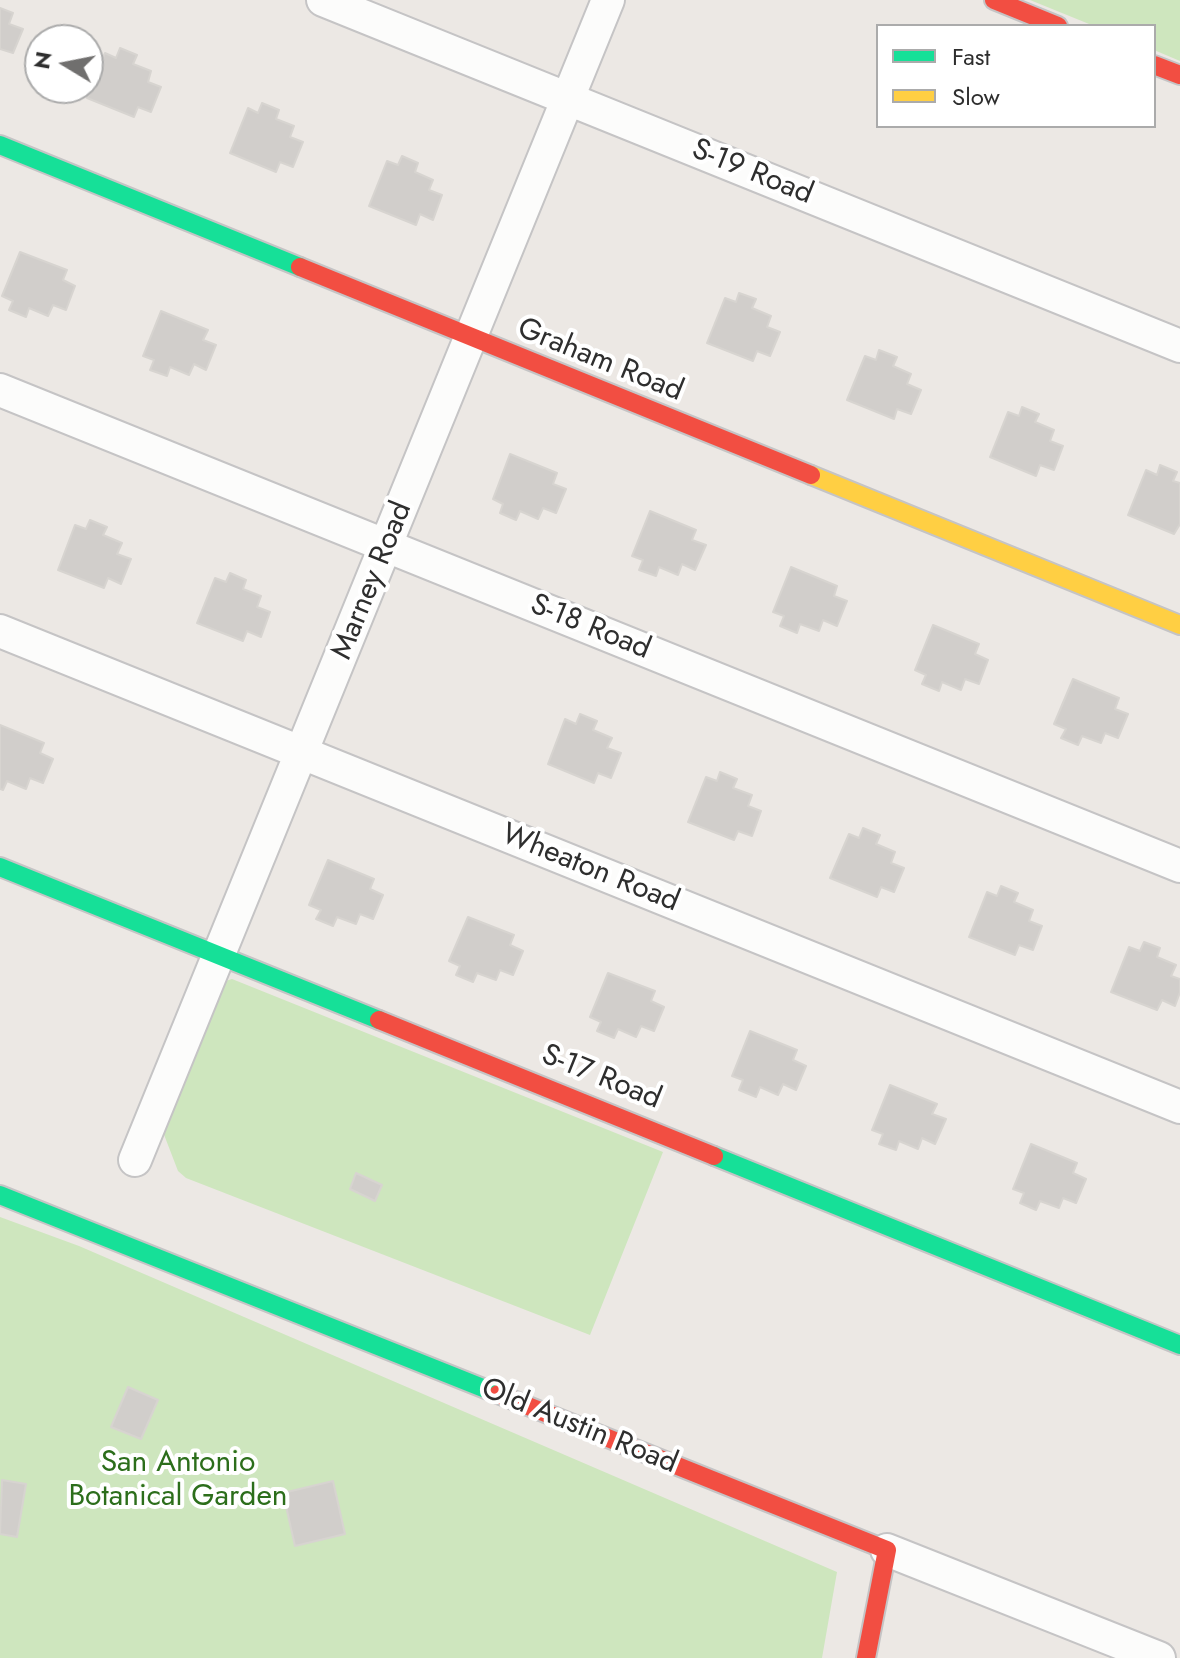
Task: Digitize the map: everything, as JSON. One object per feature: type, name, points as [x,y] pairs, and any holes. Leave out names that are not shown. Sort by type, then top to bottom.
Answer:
[{"type":"street","name":"S-19 Road","points":[[323,0],[1180,346]]},
{"type":"street","name":"Marney Road","points":[[135,1160],[222,955],[608,0]]},
{"type":"street","points":[[994,0],[1053,24]]},
{"type":"street","points":[[1156,66],[1180,75]]},
{"type":"street","name":"Graham Road","points":[[0,145],[470,339],[1180,625]]},
{"type":"street","name":"S-18 Road","points":[[0,390],[1180,866]]},
{"type":"street","name":"Wheaton Road","points":[[0,631],[1180,1107]]},
{"type":"street","name":"S-17 Road","points":[[0,867],[1180,1345]]},
{"type":"street","name":"Old Austin Road","points":[[0,1195],[1159,1658]]},
{"type":"street","points":[[866,1658],[887,1550]]},
{"type":"green space","points":[[1030,0],[1180,0],[1180,61],[1156,51],[1156,24],[1089,24]]},
{"type":"green space","points":[[232,979],[663,1152],[590,1335],[186,1178],[178,1171],[163,1132],[222,982]]},
{"type":"green space","name":"San Antonio Botanical Garden","points":[[0,1217],[79,1246],[837,1572],[822,1658],[0,1658]]},
{"type":"building","points":[[0,8],[13,13],[9,24],[23,29],[13,53],[0,49]]},
{"type":"building","points":[[120,48],[137,55],[133,64],[151,71],[148,82],[161,87],[151,112],[138,107],[134,117],[102,104],[104,56],[105,53],[116,58]]},
{"type":"building","points":[[262,103],[279,110],[276,119],[294,126],[290,137],[303,142],[293,167],[280,162],[276,172],[230,153],[248,108],[258,113]]},
{"type":"building","points":[[402,156],[418,163],[415,172],[433,180],[429,190],[442,195],[433,220],[420,214],[416,225],[369,206],[387,161],[398,165]]},
{"type":"building","points":[[20,252],[67,270],[63,280],[75,286],[66,310],[53,305],[48,316],[29,308],[26,317],[9,310],[13,301],[2,296]]},
{"type":"building","points":[[739,293],[756,299],[752,308],[771,316],[767,327],[780,332],[770,356],[757,351],[753,361],[707,343],[725,298],[736,302]]},
{"type":"building","points":[[161,311],[208,330],[203,340],[216,345],[206,370],[194,364],[189,375],[170,367],[167,376],[150,370],[154,360],[143,356]]},
{"type":"building","points":[[879,350],[897,357],[893,366],[911,374],[907,384],[921,390],[911,414],[897,409],[894,419],[847,400],[865,356],[876,360]]},
{"type":"building","points":[[1022,407],[1039,414],[1035,422],[1054,430],[1050,441],[1063,446],[1054,470],[1040,465],[1036,476],[990,457],[1008,412],[1019,416]]},
{"type":"building","points":[[510,454],[557,473],[553,484],[566,489],[556,513],[543,508],[538,519],[520,511],[516,520],[500,513],[503,504],[493,499]]},
{"type":"building","points":[[1160,465],[1177,472],[1173,481],[1180,483],[1180,524],[1174,534],[1128,515],[1146,470],[1157,475]]},
{"type":"building","points":[[650,511],[696,530],[692,540],[706,545],[695,570],[682,564],[678,575],[659,567],[656,576],[639,570],[643,560],[632,556]]},
{"type":"building","points":[[90,520],[107,527],[103,535],[122,543],[117,554],[131,559],[121,584],[108,578],[104,588],[58,570],[75,525],[86,529]]},
{"type":"building","points":[[791,567],[837,586],[834,596],[847,601],[837,626],[823,620],[819,631],[800,624],[797,633],[780,626],[784,616],[773,612]]},
{"type":"building","points":[[230,573],[246,580],[243,589],[261,596],[257,607],[270,612],[261,637],[247,631],[243,641],[197,623],[215,578],[226,582]]},
{"type":"building","points":[[933,625],[979,644],[975,654],[988,660],[979,684],[965,679],[961,690],[942,682],[939,691],[922,684],[926,675],[915,670]]},
{"type":"building","points":[[1073,679],[1119,698],[1115,709],[1128,714],[1118,738],[1105,733],[1101,743],[1082,736],[1078,745],[1061,738],[1066,729],[1054,724]]},
{"type":"building","points":[[580,714],[597,721],[593,730],[612,738],[607,748],[621,753],[611,778],[598,773],[594,783],[548,764],[565,719],[576,724]]},
{"type":"building","points":[[0,725],[44,743],[40,753],[53,759],[43,783],[30,778],[26,789],[7,781],[3,790],[0,789]]},
{"type":"building","points":[[720,772],[737,779],[733,788],[752,795],[748,806],[761,811],[752,836],[738,831],[734,840],[688,822],[706,777],[717,781]]},
{"type":"building","points":[[863,828],[880,835],[876,844],[895,852],[891,863],[904,868],[894,892],[881,887],[877,897],[830,878],[849,834],[859,838]]},
{"type":"building","points":[[328,860],[374,879],[370,889],[383,895],[373,919],[360,914],[356,924],[337,917],[333,926],[316,919],[321,910],[309,905]]},
{"type":"building","points":[[1001,886],[1018,893],[1014,902],[1033,910],[1029,921],[1042,926],[1033,950],[1019,945],[1015,955],[969,937],[987,892],[997,896]]},
{"type":"building","points":[[468,917],[514,935],[510,945],[523,951],[513,975],[500,970],[496,980],[477,973],[473,982],[456,975],[460,966],[449,961]]},
{"type":"building","points":[[1144,942],[1160,948],[1157,957],[1176,965],[1171,976],[1180,979],[1175,1006],[1162,1000],[1157,1010],[1111,992],[1129,947],[1140,951]]},
{"type":"building","points":[[608,973],[655,991],[651,1001],[664,1007],[654,1031],[641,1026],[636,1037],[618,1029],[614,1038],[597,1031],[601,1022],[590,1017]]},
{"type":"building","points":[[750,1031],[797,1050],[793,1060],[806,1066],[796,1090],[783,1084],[778,1095],[760,1087],[756,1097],[739,1090],[743,1080],[732,1076]]},
{"type":"building","points":[[890,1085],[937,1104],[932,1114],[946,1119],[935,1144],[922,1138],[918,1149],[899,1141],[896,1150],[879,1144],[883,1134],[872,1130]]},
{"type":"building","points":[[1031,1144],[1077,1163],[1073,1173],[1086,1179],[1076,1203],[1063,1198],[1059,1208],[1040,1201],[1036,1210],[1020,1203],[1024,1193],[1013,1189]]},
{"type":"building","points":[[356,1173],[382,1185],[375,1201],[350,1189]]},
{"type":"building","points":[[128,1387],[158,1400],[141,1439],[111,1427]]},
{"type":"building","points":[[2,1480],[26,1484],[17,1537],[0,1534]]},
{"type":"building","points":[[333,1481],[345,1534],[295,1546],[283,1493]]},
{"type":"traffic: fast","points":[[0,145],[300,267]]},
{"type":"traffic: fast","points":[[0,867],[379,1020]]},
{"type":"traffic: fast","points":[[714,1156],[1180,1345]]},
{"type":"traffic: fast","points":[[0,1195],[498,1394]]},
{"type":"traffic: slow","points":[[811,475],[1180,625]]},
{"type":"traffic: jam","points":[[994,0],[1053,24]]},
{"type":"traffic: jam","points":[[1156,66],[1180,75]]},
{"type":"traffic: jam","points":[[300,267],[811,475]]},
{"type":"traffic: jam","points":[[379,1020],[714,1156]]},
{"type":"traffic: jam","points":[[498,1394],[887,1550],[866,1658]]}]
